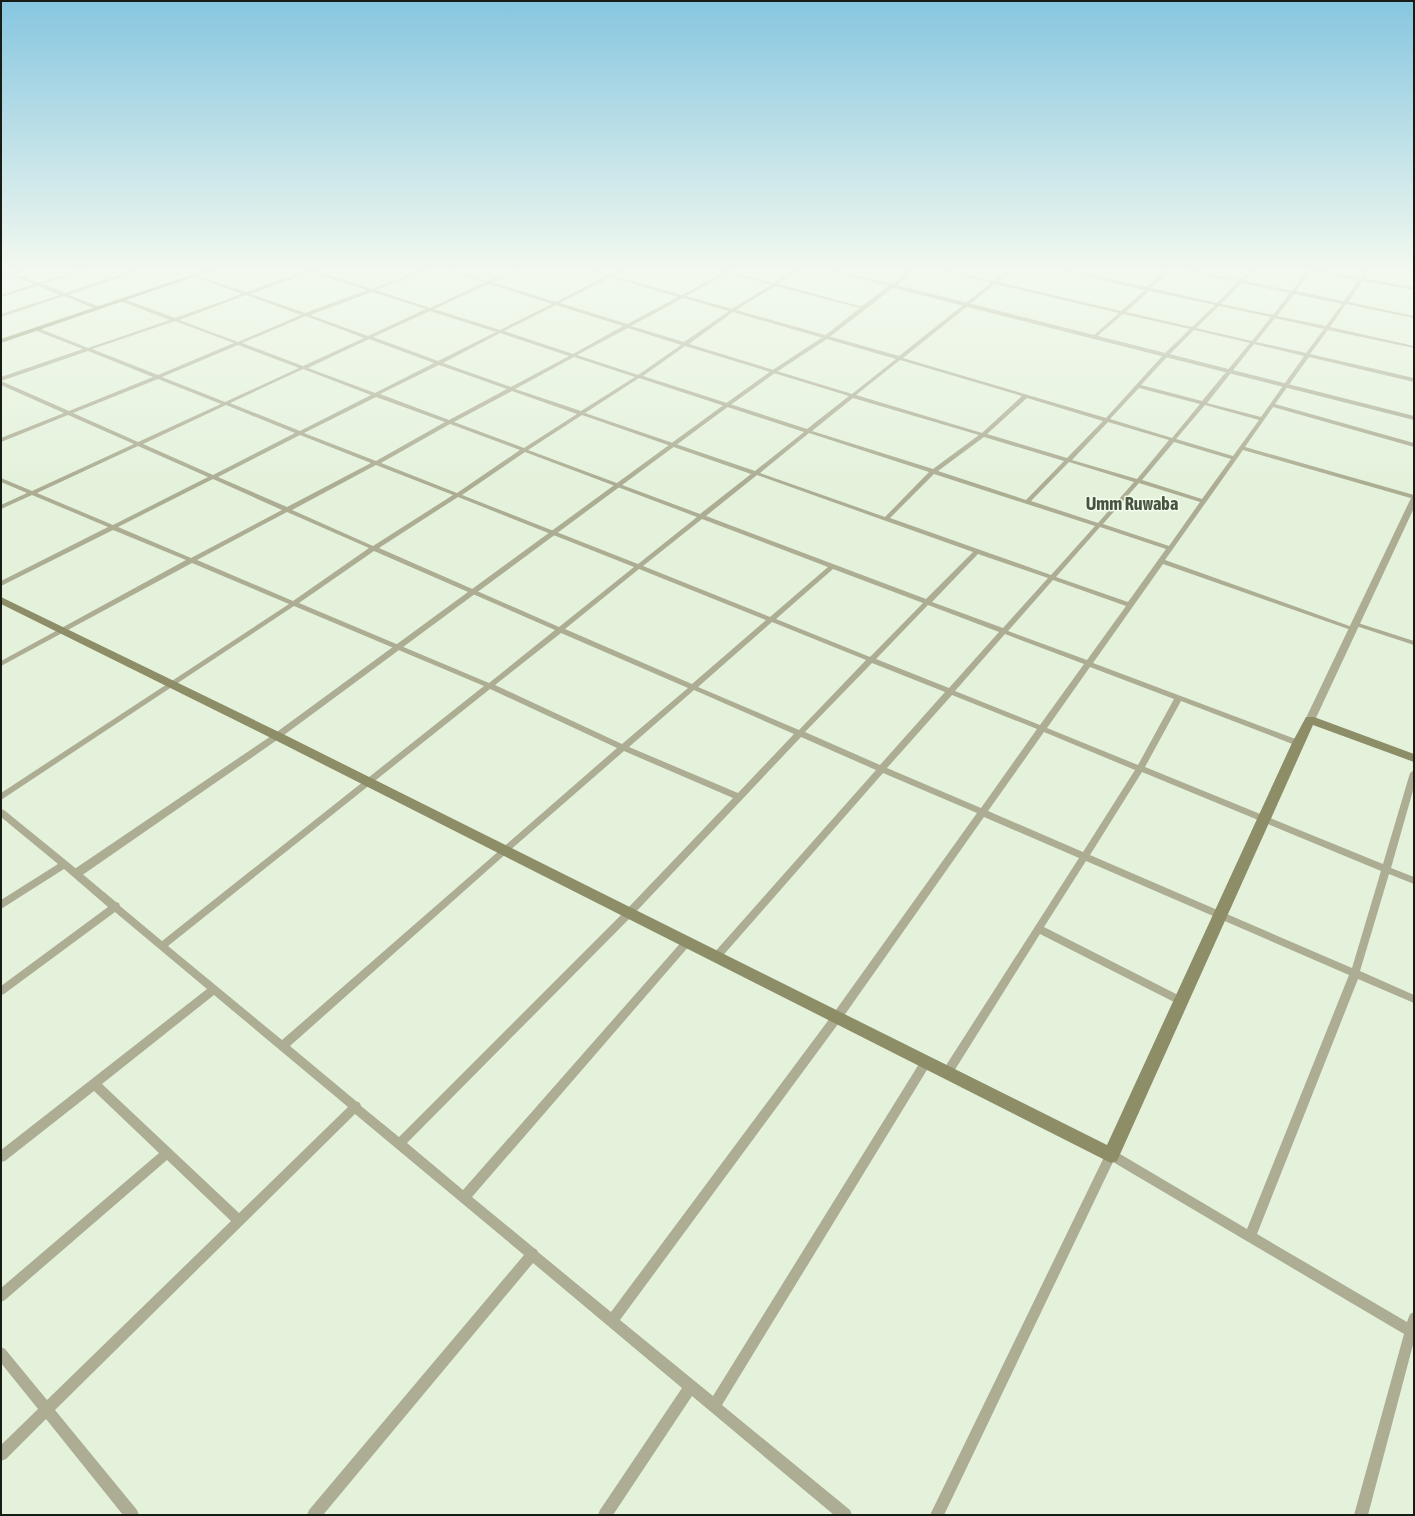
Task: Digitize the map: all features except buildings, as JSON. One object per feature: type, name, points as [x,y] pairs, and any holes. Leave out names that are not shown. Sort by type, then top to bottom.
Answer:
[{"type":"main road","points":[[1,600],[505,850],[1112,1156],[1298,742],[1310,720],[1414,758]]},
{"type":"street","points":[[65,341],[771,620],[1264,818],[1414,881]]},
{"type":"street","points":[[1,379],[115,341]]},
{"type":"street","points":[[230,341],[702,516],[1298,742]]},
{"type":"street","points":[[1,440],[158,377],[242,341]]},
{"type":"street","points":[[1,507],[362,341]]},
{"type":"street","points":[[376,341],[1130,605]]},
{"type":"street","points":[[1,584],[212,477],[301,434],[375,394],[480,341]]},
{"type":"street","points":[[528,341],[1170,548]]},
{"type":"street","points":[[1,664],[601,341]]},
{"type":"street","points":[[675,341],[852,396],[1204,501]]},
{"type":"street","points":[[1,797],[293,604],[374,548],[582,414],[690,341]]},
{"type":"street","points":[[77,874],[277,736],[673,444],[773,372],[821,341]]},
{"type":"street","points":[[835,341],[899,358],[1234,458]]},
{"type":"street","points":[[163,945],[490,686],[921,341]]},
{"type":"street","points":[[1106,341],[1414,418]]},
{"type":"street","points":[[1027,502],[1181,341]]},
{"type":"street","points":[[1242,341],[1414,380]]},
{"type":"street","points":[[612,1320],[837,1018],[1318,341]]},
{"type":"street","points":[[1389,341],[1414,346]]},
{"type":"street","points":[[716,957],[1051,577],[1100,525],[1174,440],[1230,372],[1251,343]]},
{"type":"street","points":[[1,383],[473,592],[1221,914],[1414,999]]},
{"type":"street","points":[[1138,386],[1262,419]]},
{"type":"street","points":[[886,519],[933,472],[983,435],[1026,396]]},
{"type":"street","points":[[1272,404],[1414,445]]},
{"type":"street","points":[[1241,448],[1414,497]]},
{"type":"street","points":[[1,480],[490,686],[623,748],[739,797]]},
{"type":"street","points":[[1310,720],[1414,500]]},
{"type":"street","points":[[400,1143],[630,913],[800,733],[977,551]]},
{"type":"street","points":[[1161,561],[1354,626],[1414,643]]},
{"type":"street","points":[[283,1046],[505,850],[833,566]]},
{"type":"street","points":[[947,1073],[1140,769],[1178,697]]},
{"type":"street","points":[[1250,1237],[1355,973],[1414,773]]},
{"type":"street","points":[[1,812],[163,945],[845,1515]]},
{"type":"street","points":[[1,906],[65,864]]},
{"type":"street","points":[[1,991],[116,906]]},
{"type":"street","points":[[1039,929],[1181,1001]]},
{"type":"street","points":[[465,1197],[687,942]]},
{"type":"street","points":[[1,1157],[215,989]]},
{"type":"street","points":[[714,1406],[926,1062]]},
{"type":"street","points":[[94,1084],[239,1221]]},
{"type":"street","points":[[1,1454],[356,1106]]},
{"type":"street","points":[[1,1296],[167,1153]]},
{"type":"street","points":[[937,1515],[1112,1156],[1412,1332]]},
{"type":"street","points":[[314,1515],[533,1254]]},
{"type":"street","points":[[1361,1515],[1412,1332],[1414,1318]]},
{"type":"street","points":[[1,1353],[132,1515]]},
{"type":"street","points":[[605,1515],[691,1386]]},
{"type":"district","name":"Umm Ruwaba","points":[[1132,504]]}]
